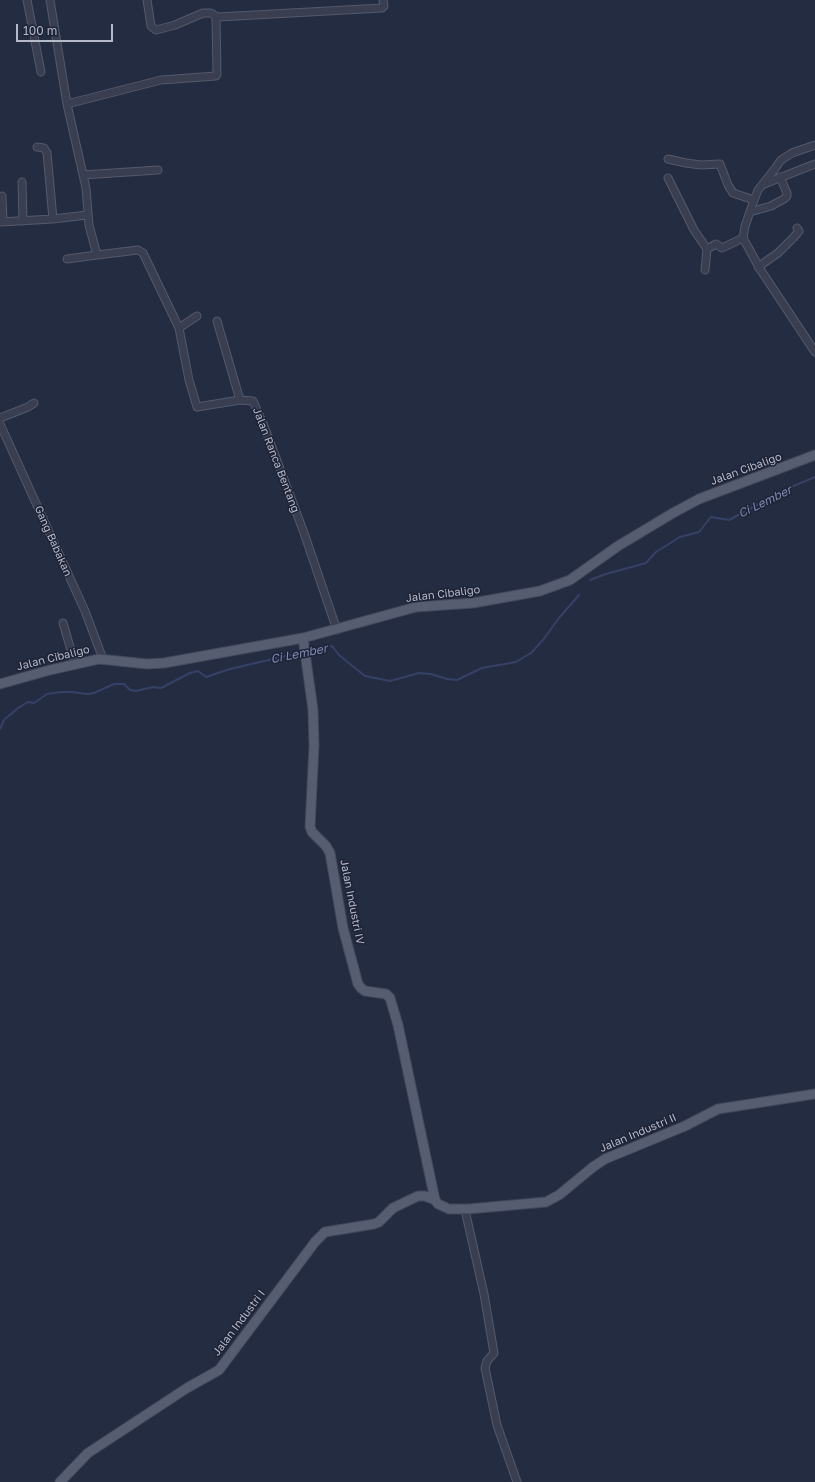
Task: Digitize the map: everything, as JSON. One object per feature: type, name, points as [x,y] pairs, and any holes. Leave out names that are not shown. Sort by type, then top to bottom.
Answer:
[{"type":"main road","name":"Jalan Cibaligo","points":[[0,684],[75,664],[103,659],[147,664],[164,663],[303,638],[337,630],[416,607],[473,603],[540,591],[570,580],[618,546],[673,513],[700,499],[815,455]]},
{"type":"main road","name":"Jalan Industri IV","points":[[303,638],[313,710],[314,746],[310,826],[312,832],[324,843],[330,853],[343,928],[358,984],[365,991],[386,994],[390,998],[398,1025],[435,1200]]},
{"type":"main road","name":"Jalan Industri II","points":[[435,1200],[443,1207],[465,1210],[546,1202],[559,1195],[593,1166],[605,1159],[685,1126],[718,1109],[815,1094]]},
{"type":"main road","name":"Jalan Industri I","points":[[60,1482],[88,1453],[187,1388],[219,1370],[315,1242],[325,1232],[374,1224],[379,1222],[393,1208],[418,1196],[425,1196],[435,1200]]},
{"type":"street","points":[[27,0],[41,72]]},
{"type":"street","points":[[50,0],[67,104],[83,175],[87,200],[87,215],[97,255]]},
{"type":"street","points":[[147,0],[151,26],[156,30],[175,25],[204,13],[210,13],[217,17],[382,8],[384,6],[384,0]]},
{"type":"street","points":[[67,104],[161,80],[216,76],[217,17]]},
{"type":"street","points":[[815,145],[792,153],[781,160],[777,165],[758,190],[743,238],[758,267],[815,352]]},
{"type":"street","points":[[37,147],[44,148],[47,153],[53,219]]},
{"type":"street","points":[[668,159],[701,165],[720,164],[728,185],[733,193],[754,200]]},
{"type":"street","points":[[764,184],[815,164]]},
{"type":"street","points":[[750,212],[771,206],[787,196],[788,193],[783,176],[777,165]]},
{"type":"street","points":[[83,175],[158,170]]},
{"type":"street","points":[[668,178],[694,230],[707,249],[705,270]]},
{"type":"street","points":[[22,182],[23,220]]},
{"type":"street","points":[[2,196],[1,222],[53,219],[87,215]]},
{"type":"street","points":[[758,267],[778,253],[794,237],[798,231],[797,228]]},
{"type":"street","points":[[707,249],[716,244],[722,248],[743,238]]},
{"type":"street","name":"Jalan Ranca Bentang","points":[[67,259],[138,250],[143,253],[179,328],[189,380],[197,407],[240,400],[253,401],[264,426],[304,533],[337,630]]},
{"type":"street","points":[[179,328],[197,316]]},
{"type":"street","points":[[217,321],[240,400]]},
{"type":"street","points":[[0,418],[28,407],[34,403]]},
{"type":"street","name":"Gang Babakan","points":[[0,424],[85,611],[103,659]]},
{"type":"street","points":[[62,623],[75,664]]},
{"type":"street","points":[[465,1210],[484,1294],[494,1353],[487,1361],[485,1368],[498,1426],[517,1482]]},
{"type":"waterway","name":"Ci Lember","points":[[590,580],[646,563],[656,552],[680,537],[699,532],[711,517],[729,520],[791,487],[815,477]]},
{"type":"waterway","name":"Ci Lember","points":[[307,651],[332,646],[339,655],[365,676],[390,681],[419,673],[457,680],[482,668],[516,662],[531,653],[579,595]]},
{"type":"waterway","name":"Ci Lember","points":[[0,729],[4,720],[18,708],[28,702],[34,703],[47,694],[61,692],[87,694],[94,693],[114,684],[124,684],[130,690],[136,691],[153,687],[161,688],[190,673],[198,671],[206,677],[230,669],[303,652]]}]
